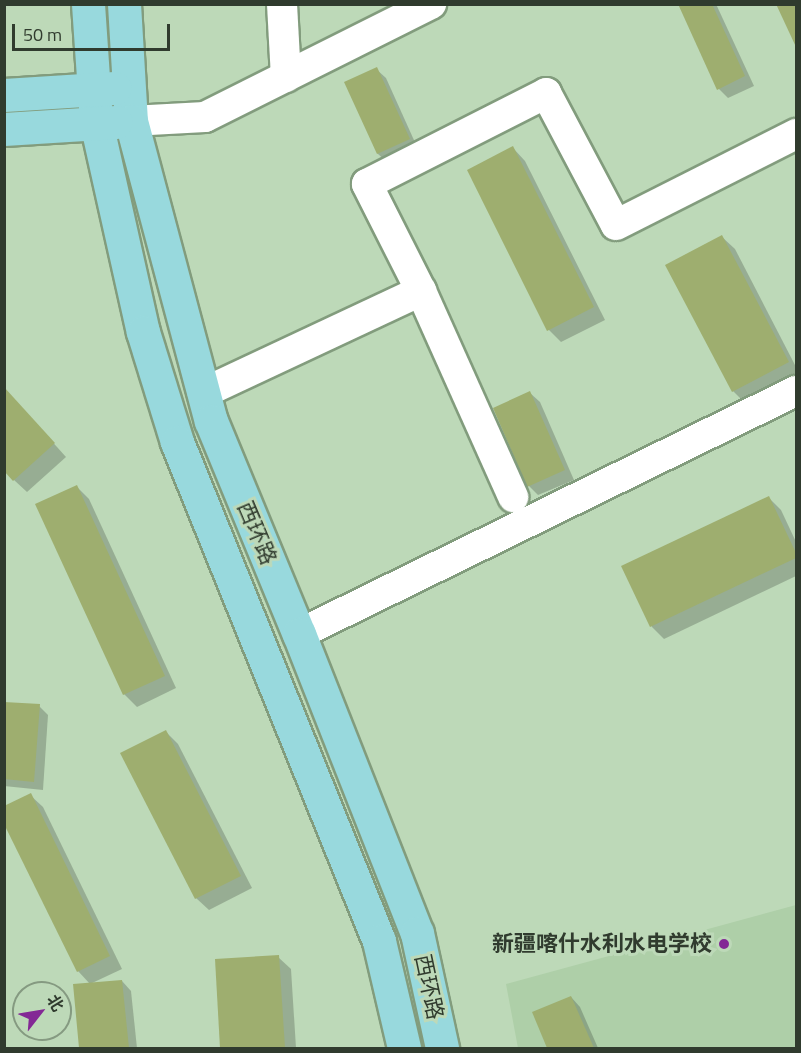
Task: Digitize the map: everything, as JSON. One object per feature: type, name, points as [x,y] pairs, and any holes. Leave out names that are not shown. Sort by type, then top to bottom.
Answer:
[{"type":"main road","name":"西环路","points":[[88,4],[96,122],[144,332],[177,442],[379,942],[404,1048]]},
{"type":"main road","name":"西环路","points":[[124,4],[131,121],[211,421],[299,634],[417,933],[442,1048]]},
{"type":"main road","points":[[4,95],[129,88]]},
{"type":"main road","points":[[4,129],[131,121]]},
{"type":"street","points":[[282,4],[286,77]]},
{"type":"street","points":[[131,121],[205,117],[431,4]]},
{"type":"street","points":[[513,497],[422,291],[367,184],[546,93],[616,225],[796,134]]},
{"type":"street","points":[[203,393],[422,291]]},
{"type":"street","points":[[299,634],[796,391]]},
{"type":"shaded area","name":"新疆喀什水利水电学校","points":[[796,905],[796,1048],[518,1048],[506,984]]},
{"type":"building","points":[[678,4],[712,4],[745,76],[717,90]]},
{"type":"building","points":[[776,4],[796,4],[796,47]]},
{"type":"building","points":[[377,67],[410,139],[377,154],[344,82]]},
{"type":"building","points":[[513,146],[594,307],[547,331],[467,170]]},
{"type":"building","points":[[722,235],[789,362],[732,392],[665,265]]},
{"type":"building","points":[[4,387],[55,443],[13,481],[4,471]]},
{"type":"building","points":[[530,391],[565,470],[527,487],[493,408]]},
{"type":"building","points":[[77,485],[165,676],[123,695],[35,504]]},
{"type":"building","points":[[769,496],[796,553],[796,558],[650,627],[621,566]]},
{"type":"building","points":[[4,702],[40,704],[34,782],[4,779]]},
{"type":"building","points":[[166,730],[241,876],[195,899],[120,753]]},
{"type":"building","points":[[31,793],[110,956],[77,972],[4,824],[4,806]]},
{"type":"building","points":[[279,955],[285,1048],[220,1048],[215,959]]},
{"type":"building","points":[[122,980],[129,1048],[79,1048],[73,984]]},
{"type":"building","points":[[571,996],[594,1048],[547,1048],[532,1012]]},
{"type":"place","name":"新疆喀什水利水电学校","points":[[724,944]]}]
